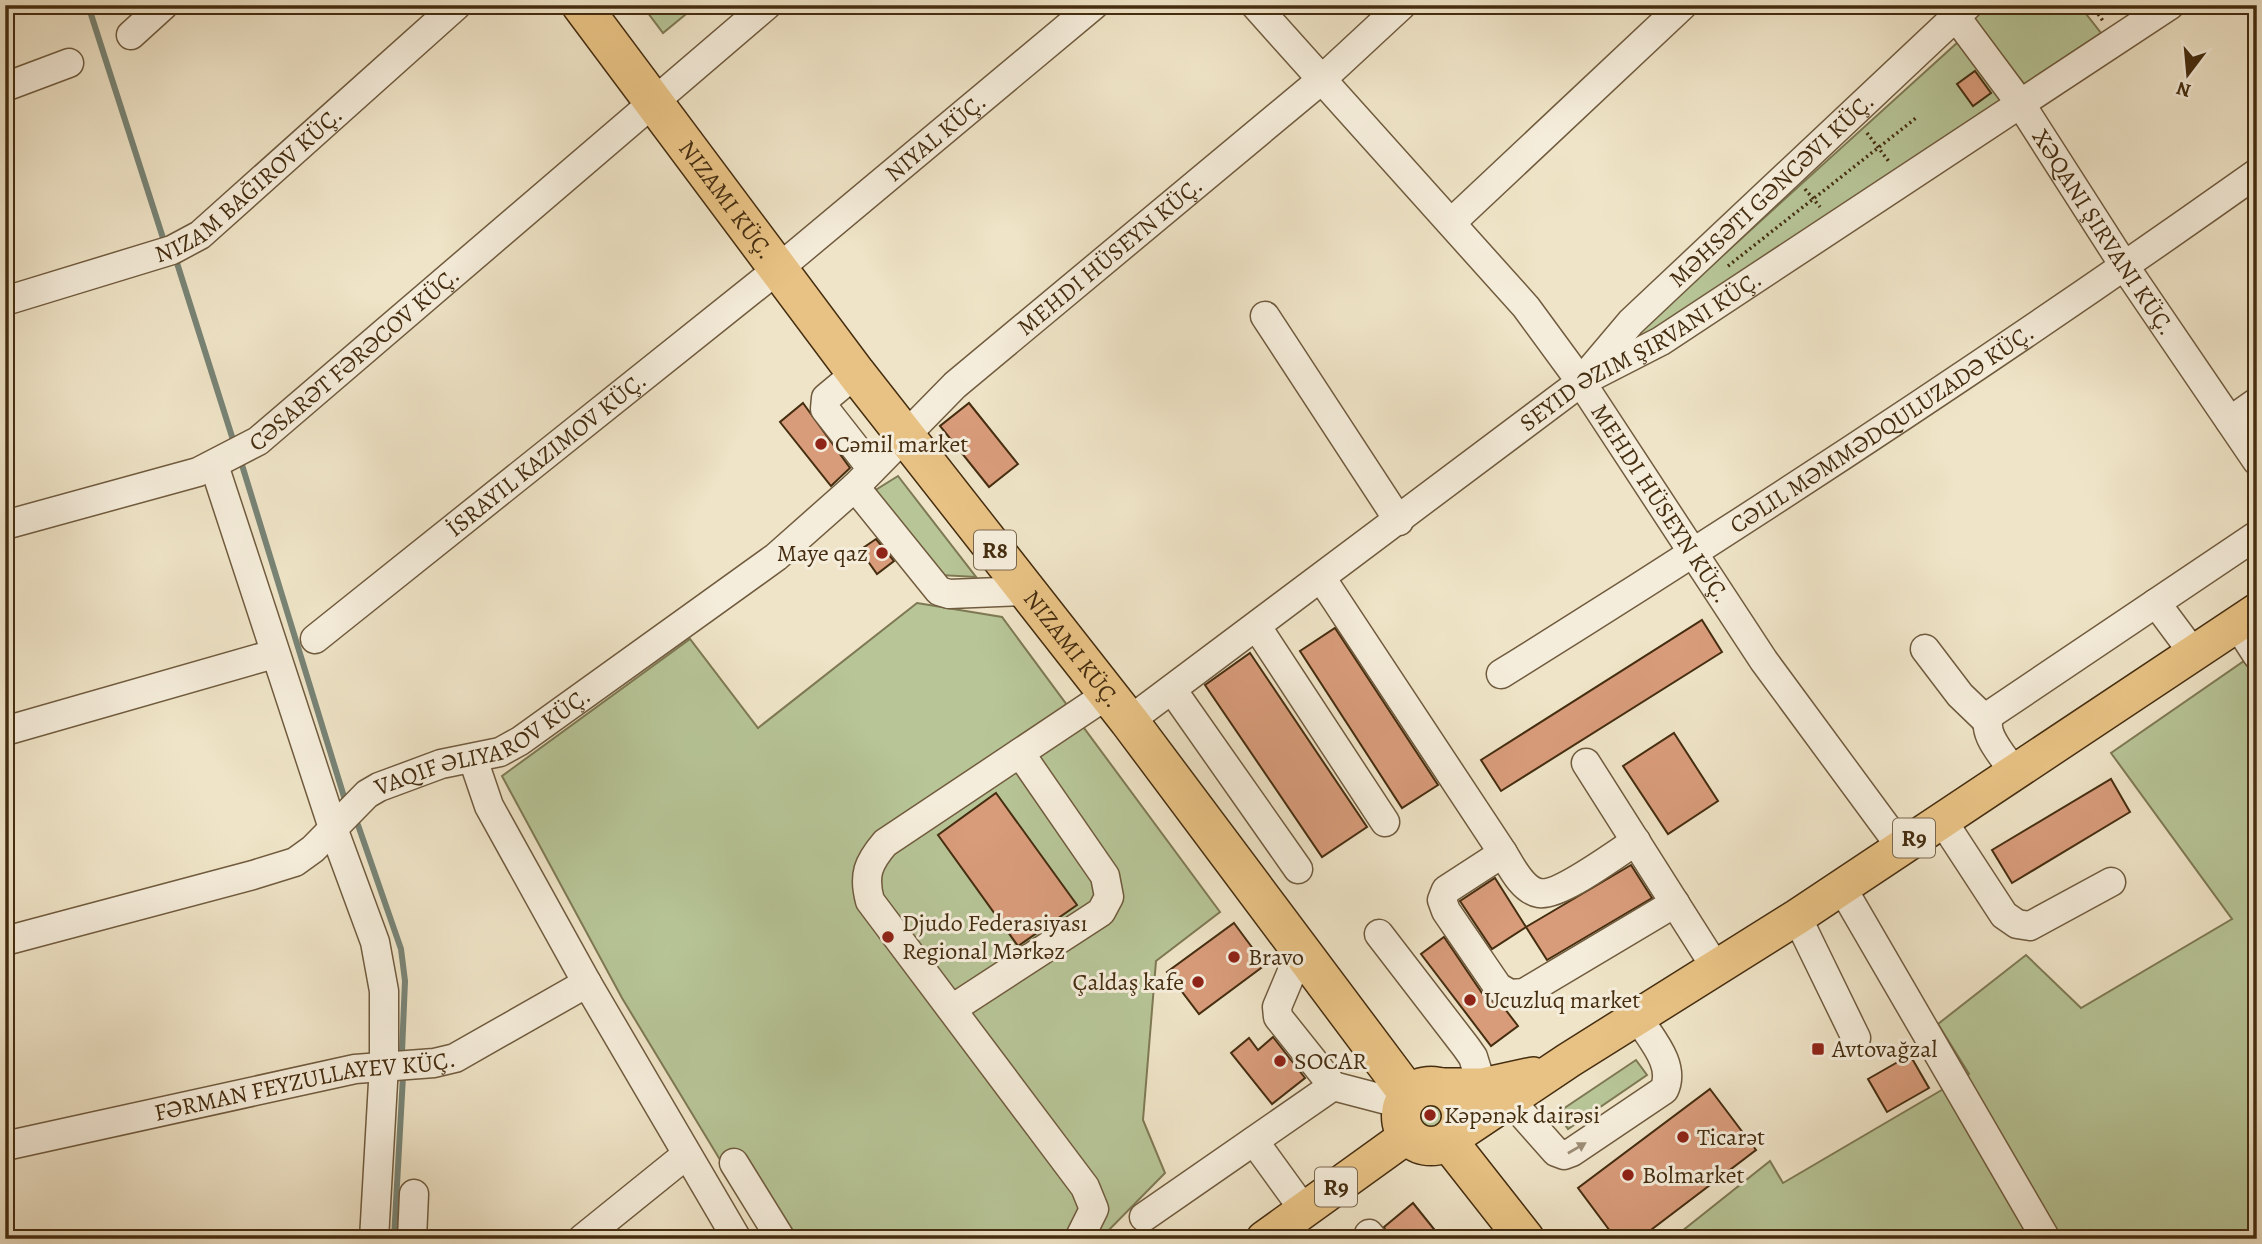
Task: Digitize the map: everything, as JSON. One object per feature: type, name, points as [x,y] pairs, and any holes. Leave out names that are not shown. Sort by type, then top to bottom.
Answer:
[{"type":"highway","name":"NIZAMI KÜÇ.","points":[[581,5],[856,373],[1119,707],[1301,950],[1412,1105]]},
{"type":"highway","points":[[1450,1092],[1461,1111],[1456,1133],[1448,1141],[1427,1146],[1412,1105],[1450,1092]]},
{"type":"highway","points":[[1448,1141],[1525,1239]]},
{"type":"main road","name":"R9","points":[[1496,1093],[1524,1078],[1569,1060],[1638,1018],[1797,917],[2247,618]]},
{"type":"main road","points":[[1412,1105],[1496,1093]]},
{"type":"main road","points":[[1448,1141],[1496,1093]]},
{"type":"main road","name":"R9","points":[[1264,1239],[1304,1210],[1412,1105]]},
{"type":"street","points":[[131,35],[164,5]]},
{"type":"street","points":[[5,301],[149,258],[200,235],[457,5]]},
{"type":"street","name":"CƏSARƏT FƏRƏCOV KÜÇ.","points":[[5,525],[214,465],[258,441],[767,5]]},
{"type":"street","name":"NIYAL KÜÇ.","points":[[315,639],[778,269],[1094,5]]},
{"type":"street","name":"MEHDI HÜSEYN KÜÇ.","points":[[1255,5],[1320,81],[1452,222],[1526,307],[1581,382],[1692,555],[1764,660],[1901,847]]},
{"type":"street","name":"MEHDI HÜSEYN KÜÇ.","points":[[905,436],[955,385],[1320,81],[1402,5]]},
{"type":"street","points":[[1452,222],[1683,5]]},
{"type":"street","name":"SEYID ƏZIM ŞIRVANI KÜÇ.","points":[[1079,1239],[1094,1209],[1085,1187],[870,901],[865,880],[869,862],[885,843],[1020,753],[1119,707],[1173,691],[1581,382],[1661,341],[2170,5]]},
{"type":"street","name":"XƏQANI ŞIRVANI KÜÇ.","points":[[1957,9],[2125,267],[2257,461]]},
{"type":"street","name":"MƏHSƏTI GƏNCƏVI KÜÇ.","points":[[1581,382],[1631,322],[1957,9]]},
{"type":"street","points":[[5,88],[69,64]]},
{"type":"street","name":"CƏLIL MƏMMƏDQULUZADƏ KÜÇ.","points":[[1501,674],[1692,555],[2125,267],[2257,173]]},
{"type":"street","points":[[1265,316],[1398,521]]},
{"type":"street","points":[[856,373],[826,398],[825,409],[864,478],[939,591],[949,594],[1027,591]]},
{"type":"street","points":[[2230,421],[2257,402]]},
{"type":"street","name":"VAQIF ƏLIYAROV KÜÇ.","points":[[5,941],[253,876],[295,862],[313,849],[367,794],[379,787],[404,775],[500,752],[520,741],[776,557],[864,478],[905,436]]},
{"type":"street","points":[[214,465],[274,654],[375,942],[384,991],[384,1065],[374,1239]]},
{"type":"street","points":[[2014,772],[1988,732],[1987,721],[1991,714],[2257,535]]},
{"type":"street","points":[[1322,579],[1524,885],[1539,894],[1556,891],[1636,841]]},
{"type":"street","points":[[2156,603],[2194,654]]},
{"type":"street","points":[[2247,618],[2257,655]]},
{"type":"street","points":[[1257,627],[1385,822]]},
{"type":"street","points":[[1926,649],[1960,695],[1987,721]]},
{"type":"street","points":[[5,731],[274,654]]},
{"type":"street","points":[[1173,691],[1298,869]]},
{"type":"street","points":[[952,1009],[1101,912],[1109,897],[1105,876],[1020,753]]},
{"type":"street","points":[[473,759],[489,806],[587,983],[737,1239]]},
{"type":"street","points":[[1586,763],[1716,968]]},
{"type":"street","points":[[1942,820],[2004,915],[2017,924],[2030,926],[2111,882]]},
{"type":"street","points":[[1503,853],[1446,890],[1442,900],[1446,911],[1498,987],[1510,994],[1524,992],[1675,903]]},
{"type":"street","points":[[1841,887],[2046,1239]]},
{"type":"street","points":[[1797,917],[1856,1038]]},
{"type":"street","points":[[1379,934],[1466,1046],[1496,1093],[1556,1152],[1564,1155],[1664,1090],[1668,1081],[1668,1068],[1638,1018]]},
{"type":"street","points":[[1301,950],[1277,1007],[1278,1017],[1333,1086],[1412,1105]]},
{"type":"street","name":"FƏRMAN FEYZULLAYEV KÜÇ.","points":[[5,1146],[384,1065],[434,1063],[455,1058],[587,983]]},
{"type":"street","points":[[1144,1217],[1333,1086]]},
{"type":"street","points":[[1254,1141],[1304,1210]]},
{"type":"street","points":[[582,1239],[686,1155]]},
{"type":"street","points":[[734,1163],[781,1239]]},
{"type":"street","points":[[412,1239],[414,1194]]},
{"type":"path","points":[[1723,270],[1877,146],[1916,118]]},
{"type":"path","points":[[1863,128],[1896,170]]},
{"type":"path","points":[[1801,184],[1828,216]]},
{"type":"path","points":[[1745,236],[1758,252]]},
{"type":"green space","points":[[642,5],[697,5],[663,33]]},
{"type":"green space","points":[[1987,5],[2079,5],[2101,33],[2024,84],[1974,19]]},
{"type":"green space","points":[[1958,42],[2002,100],[1641,340],[1636,334]]},
{"type":"green space","points":[[898,476],[976,577],[940,575],[874,491]]},
{"type":"green space","name":"Djudo Federasiyası Regional Mərkəz","points":[[917,603],[1002,617],[1220,912],[1156,961],[1143,1120],[1165,1173],[1100,1239],[768,1239],[622,998],[502,776],[690,639],[758,728]]},
{"type":"green space","points":[[2244,661],[2257,680],[2257,1239],[1672,1239],[1770,1161],[1783,1183],[1969,1074],[1938,1024],[2026,955],[2081,1008],[2232,919],[2111,753]]},
{"type":"green space","points":[[1636,1060],[1647,1075],[1568,1129],[1557,1113]]},
{"type":"green space","name":"Kəpənək dairəsi","points":[[1430,1102],[1440,1106],[1444,1116],[1440,1126],[1430,1130],[1420,1126],[1416,1116],[1420,1106]]},
{"type":"building","points":[[1975,71],[1991,93],[1973,106],[1957,84]]},
{"type":"building","points":[[803,403],[850,468],[831,486],[780,422]]},
{"type":"building","points":[[969,403],[1018,464],[989,487],[940,426]]},
{"type":"building","points":[[876,539],[894,561],[877,574],[860,550]]},
{"type":"building","points":[[1702,620],[1722,652],[1501,791],[1481,760]]},
{"type":"building","points":[[1335,628],[1438,785],[1402,808],[1300,651]]},
{"type":"building","points":[[1250,653],[1367,827],[1322,857],[1205,685]]},
{"type":"building","points":[[1674,733],[1718,801],[1668,834],[1623,766]]},
{"type":"building","points":[[2111,779],[2130,812],[2012,883],[1992,850]]},
{"type":"building","points":[[996,793],[1077,905],[1018,946],[938,835]]},
{"type":"building","points":[[1631,865],[1652,898],[1547,960],[1526,927]]},
{"type":"building","points":[[1495,878],[1526,927],[1492,949],[1460,901]]},
{"type":"building","points":[[1234,923],[1265,965],[1199,1014],[1167,972]]},
{"type":"building","points":[[1444,937],[1484,996],[1505,1009],[1518,1026],[1491,1046],[1421,954]]},
{"type":"building","points":[[1273,1037],[1305,1078],[1272,1104],[1231,1053],[1249,1038],[1258,1050]]},
{"type":"building","points":[[1910,1055],[1929,1088],[1887,1112],[1868,1079]]},
{"type":"building","points":[[1710,1089],[1756,1150],[1639,1239],[1616,1239],[1578,1188]]},
{"type":"building","points":[[1413,1203],[1442,1239],[1389,1239],[1384,1227]]},
{"type":"waterway","points":[[88,5],[163,238]]},
{"type":"waterway","points":[[177,263],[234,443]]},
{"type":"waterway","points":[[242,465],[345,800]]},
{"type":"waterway","points":[[358,825],[401,949],[405,981],[402,1052]]},
{"type":"waterway","points":[[394,1239],[403,1076]]},
{"type":"place","name":"Cəmil market","points":[[821,444]]},
{"type":"place","name":"Maye qaz","points":[[882,553]]},
{"type":"place","name":"Djudo Federasiyası Regional Mərkəz","points":[[888,937]]},
{"type":"place","name":"Bravo","points":[[1234,957]]},
{"type":"place","name":"Çaldaş kafe","points":[[1198,982]]},
{"type":"place","name":"Ucuzluq market","points":[[1470,1000]]},
{"type":"place","name":"Avtovağzal","points":[[1818,1049]]},
{"type":"place","name":"SOCAR","points":[[1280,1061]]},
{"type":"place","name":"Kəpənək dairəsi","points":[[1430,1115]]},
{"type":"place","name":"Ticarət","points":[[1683,1137]]},
{"type":"place","name":"Bolmarket","points":[[1628,1175]]}]
